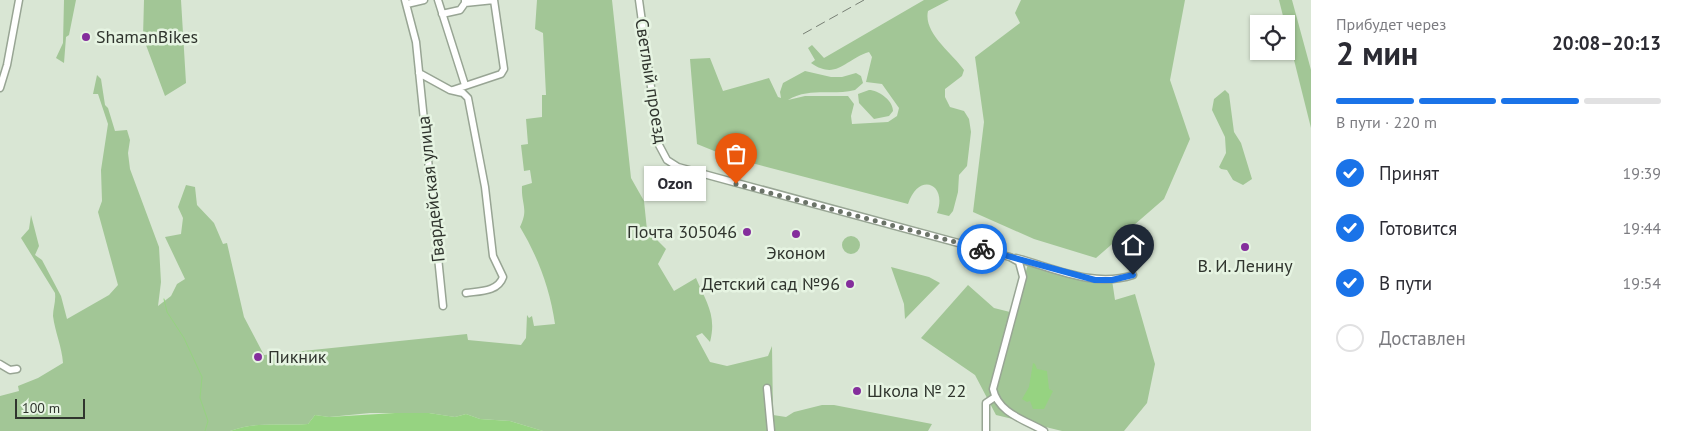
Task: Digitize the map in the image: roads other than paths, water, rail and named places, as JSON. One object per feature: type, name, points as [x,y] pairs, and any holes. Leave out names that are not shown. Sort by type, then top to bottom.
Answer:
[{"type":"street","points":[[0,88],[8,66],[19,0]]},
{"type":"street","points":[[406,2],[424,0]]},
{"type":"street","points":[[439,0],[465,86]]},
{"type":"street","points":[[442,14],[460,10],[465,1],[494,0],[504,68],[501,74],[450,90]]},
{"type":"street","name":"Светлый проезд","points":[[639,0],[659,146],[663,155],[672,164],[721,180],[1095,280],[1112,280],[1133,275]]},
{"type":"street","name":"Гвардейская улица","points":[[406,2],[416,42],[443,306]]},
{"type":"street","points":[[419,73],[450,90],[463,93],[468,98],[485,186],[493,256],[503,278],[502,282],[494,289],[466,293]]},
{"type":"street","points":[[1010,257],[1019,262],[1023,272],[994,381],[995,397],[1006,410],[1044,431]]},
{"type":"street","points":[[0,364],[10,370],[17,369]]},
{"type":"street","points":[[767,388],[771,431]]},
{"type":"street","points":[[986,431],[986,403],[995,397]]},
{"type":"waterway","points":[[164,299],[167,312],[184,338],[202,377],[200,398],[208,421],[205,431]]},
{"type":"railway","points":[[803,34],[864,0]]},
{"type":"place","name":"ShamanBikes","points":[[86,37]]},
{"type":"place","name":"Ozon","points":[[736,184]]},
{"type":"place","name":"Почта 305046","points":[[747,232]]},
{"type":"place","name":"Эконом","points":[[796,234]]},
{"type":"place","name":"В. И. Ленину","points":[[1245,247]]},
{"type":"place","name":"Детский сад №96","points":[[850,284]]},
{"type":"place","name":"Пикник","points":[[258,357]]},
{"type":"place","name":"Школа № 22","points":[[857,391]]}]
